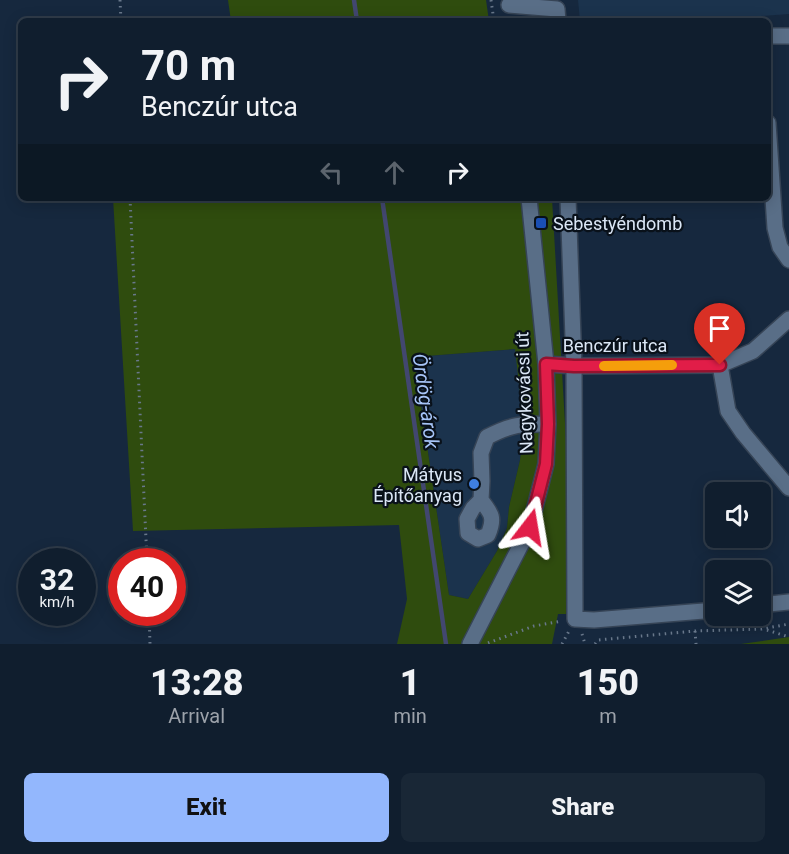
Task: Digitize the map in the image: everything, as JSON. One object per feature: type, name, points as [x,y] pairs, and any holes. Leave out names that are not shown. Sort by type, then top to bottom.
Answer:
[{"type":"street","points":[[511,18],[509,3],[557,10]]},
{"type":"street","points":[[771,36],[789,36]]},
{"type":"street","points":[[771,168],[775,228],[780,247],[789,260]]},
{"type":"street","name":"Nagykovácsi út","points":[[470,644],[530,527],[546,464],[548,424],[546,364],[529,201]]},
{"type":"street","points":[[568,201],[574,366],[575,619],[594,620],[705,611]]},
{"type":"street","points":[[789,319],[753,351],[720,365],[728,411],[743,433],[789,488]]},
{"type":"street","name":"Benczúr utca","points":[[546,364],[574,366],[720,365]]},
{"type":"street","points":[[481,500],[481,453],[487,437],[519,424],[548,424]]},
{"type":"street","points":[[771,604],[789,602]]},
{"type":"path","points":[[120,0],[121,18]]},
{"type":"path","points":[[491,0],[494,18]]},
{"type":"path","points":[[130,201],[146,548]]},
{"type":"path","points":[[484,644],[534,626],[575,619]]},
{"type":"path","points":[[595,644],[598,640],[695,631],[762,629],[789,624]]},
{"type":"path","points":[[149,626],[150,644]]},
{"type":"path","points":[[762,629],[789,637]]},
{"type":"path","points":[[695,631],[696,644]]},
{"type":"shaded area","points":[[578,0],[789,0],[789,14],[733,18],[580,18]]},
{"type":"shaded area","name":"Mátyus Építőanyag","points":[[516,349],[524,428],[507,528],[497,551],[468,599],[449,595],[414,357]]},
{"type":"green space","points":[[228,0],[486,0],[489,18],[231,18]]},
{"type":"green space","points":[[113,201],[552,201],[576,614],[558,614],[552,644],[397,644],[407,599],[399,525],[133,531]],"holes":[[[515,349],[524,428],[520,460],[509,507],[507,528],[497,551],[468,599],[449,595],[414,357]]]},
{"type":"green space","points":[[789,637],[789,644],[741,644]]},
{"type":"waterway","name":"Ördög-árok","points":[[354,0],[357,18]]},
{"type":"waterway","name":"Ördög-árok","points":[[382,201],[446,644]]},
{"type":"slow traffic","points":[[604,366],[672,365]]},
{"type":"place","name":"Sebestyéndomb","points":[[541,223]]},
{"type":"place","name":"Mátyus Építőanyag","points":[[474,484]]},
{"type":"route","points":[[530,527],[546,464],[548,424],[546,364],[574,366],[720,365]]}]
